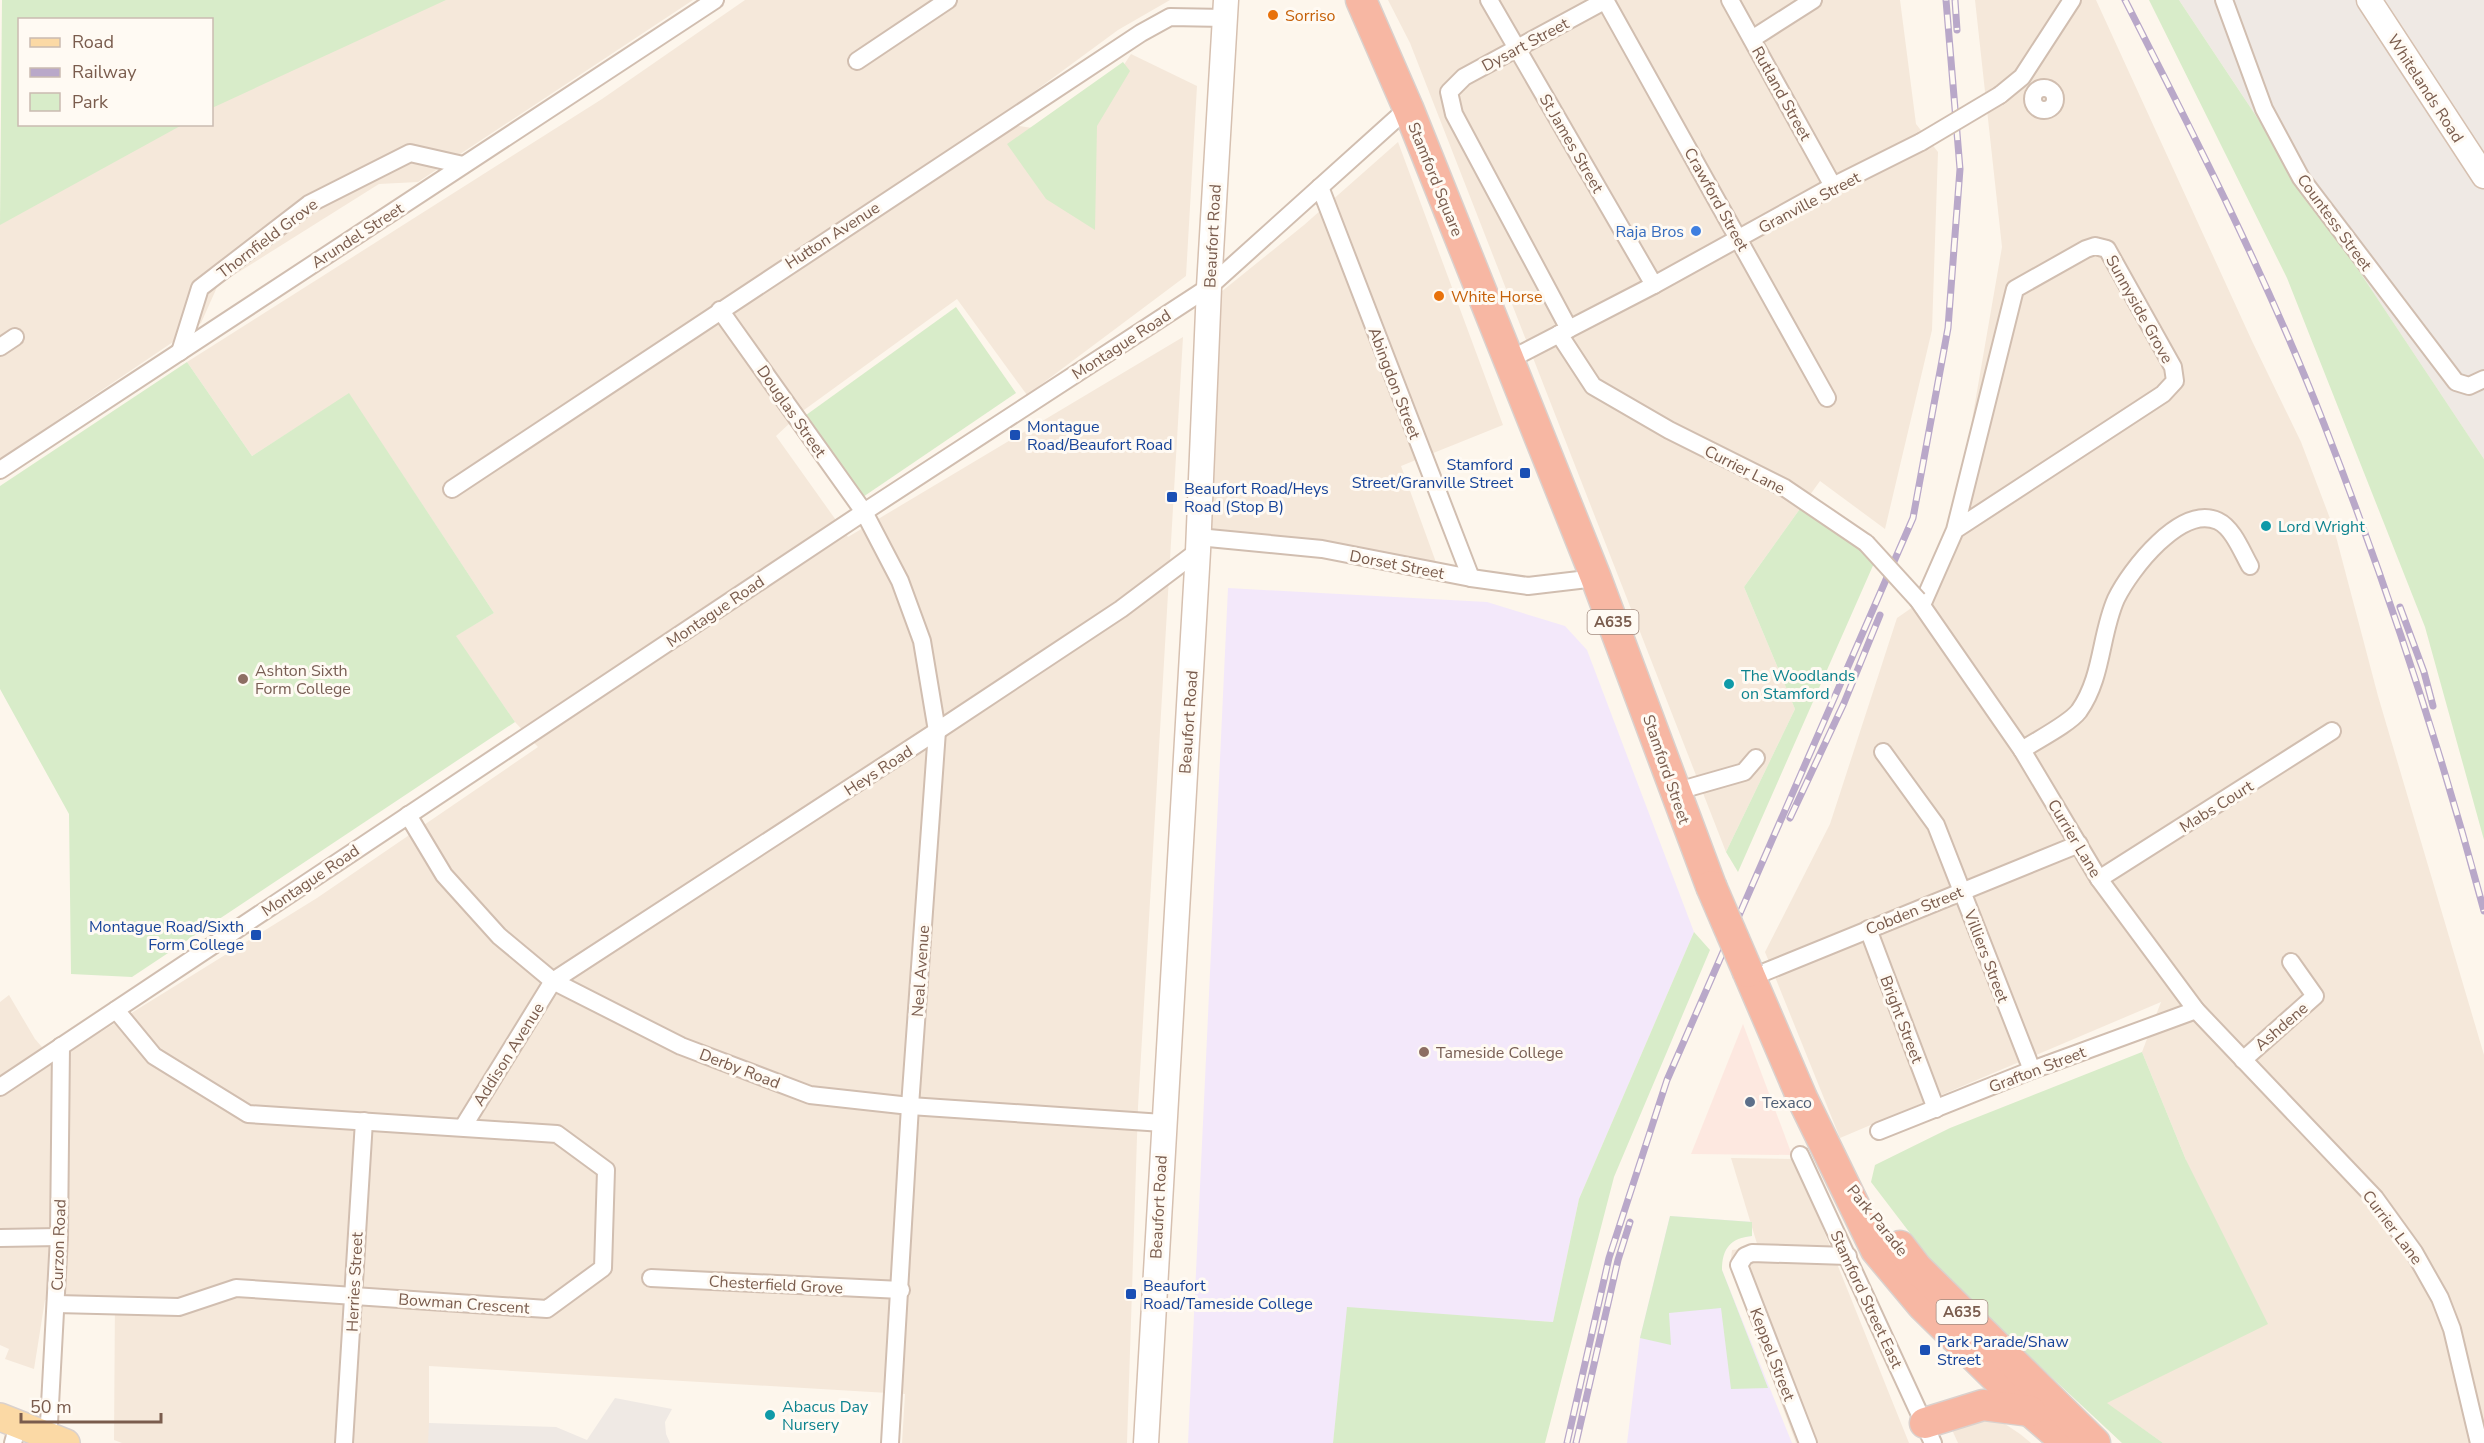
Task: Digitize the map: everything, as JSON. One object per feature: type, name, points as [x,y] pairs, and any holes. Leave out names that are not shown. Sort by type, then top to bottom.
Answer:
[{"type":"highway","name":"Stamford Square","points":[[1361,0],[1408,108],[1509,360]]},
{"type":"highway","name":"Stamford Street","points":[[1509,360],[1641,694],[1674,792],[1711,886],[1802,1098],[1839,1172]]},
{"type":"highway","name":"Park Parade","points":[[1839,1172],[1856,1214],[1876,1250],[1922,1305],[2030,1411],[2067,1443]]},
{"type":"highway","name":"Park Parade","points":[[1839,1172],[1917,1268],[2095,1443]]},
{"type":"highway","points":[[1929,1433],[1983,1405],[2030,1411]]},
{"type":"main road","points":[[11,1428],[54,1441]]},
{"type":"street","name":"Arundel Street","points":[[0,471],[715,0]]},
{"type":"street","points":[[857,61],[948,0]]},
{"type":"street","name":"St James Street","points":[[1489,0],[1654,285]]},
{"type":"street","name":"Dysart Street","points":[[1564,331],[1454,114],[1449,92],[1464,77],[1606,0]]},
{"type":"street","name":"Crawford Street","points":[[1606,0],[1827,398]]},
{"type":"street","name":"Rutland Street","points":[[1730,0],[1833,186]]},
{"type":"street","points":[[1752,39],[1813,0]]},
{"type":"street","name":"Granville Street","points":[[1509,360],[1740,239],[1833,186],[1921,142],[2000,95],[2019,80],[2072,0]]},
{"type":"street","name":"Countess Street","points":[[2224,0],[2264,109],[2301,178],[2456,382],[2476,382]]},
{"type":"street","name":"Whitelands Road","points":[[2368,0],[2484,176]]},
{"type":"street","name":"Beaufort Road","points":[[1146,1443],[1198,544],[1209,287],[1226,9]]},
{"type":"street","name":"Hutton Avenue","points":[[452,489],[720,309],[1141,33],[1170,17],[1226,9]]},
{"type":"street","points":[[2019,80],[2036,91]]},
{"type":"street","name":"Montague Road","points":[[0,1087],[864,512],[1209,287],[1408,108]]},
{"type":"street","name":"Thornfield Grove","points":[[180,352],[200,288],[309,204],[410,153],[463,165]]},
{"type":"street","name":"Abingdon Street","points":[[1320,187],[1471,578]]},
{"type":"street","name":"Sunnyside Grove","points":[[1920,602],[1955,530],[2015,290],[2086,249],[2095,246],[2107,249],[2173,367],[2175,381],[2163,394],[1955,530]]},
{"type":"street","name":"Douglas Street","points":[[720,309],[864,512]]},
{"type":"street","name":"Currier Lane","points":[[1564,331],[1593,386],[1669,430],[1785,489],[1866,543],[1920,602],[2022,750],[2099,879],[2196,1010],[2375,1198],[2423,1266],[2440,1298],[2452,1329],[2479,1443]]},
{"type":"street","points":[[0,347],[15,337]]},
{"type":"street","name":"Neal Avenue","points":[[864,512],[900,581],[922,641],[938,731],[910,1106],[901,1290],[890,1443]]},
{"type":"street","points":[[2022,750],[2077,713],[2093,687],[2116,598],[2155,543],[2178,527],[2202,518],[2219,521],[2230,532],[2250,566]]},
{"type":"street","name":"Dorset Street","points":[[1198,544],[1322,549],[1471,578],[1528,586],[1596,578]]},
{"type":"street","name":"Heys Road","points":[[553,981],[938,731],[1120,609],[1198,544]]},
{"type":"street","name":"Mabs Court","points":[[2099,879],[2332,731]]},
{"type":"street","name":"Villiers Street","points":[[1883,752],[1936,825],[2031,1070]]},
{"type":"street","points":[[1674,792],[1744,772],[1756,758]]},
{"type":"street","name":"Derby Road","points":[[408,815],[444,875],[499,936],[553,981],[681,1046],[810,1095],[910,1106],[1163,1122]]},
{"type":"street","name":"Cobden Street","points":[[1749,975],[2079,844]]},
{"type":"street","name":"Bright Street","points":[[1868,929],[1935,1109]]},
{"type":"street","name":"Ashdene","points":[[2243,1060],[2315,996],[2291,962]]},
{"type":"street","name":"Addison Avenue","points":[[463,1127],[553,981]]},
{"type":"street","name":"Bowman Crescent","points":[[116,1010],[154,1056],[248,1114],[557,1134],[606,1170],[603,1268],[547,1309],[354,1297]]},
{"type":"street","name":"Grafton Street","points":[[1879,1131],[2031,1070],[2196,1010]]},
{"type":"street","name":"Curzon Road","points":[[54,1441],[61,1046]]},
{"type":"street","name":"Herries Street","points":[[344,1443],[364,1121]]},
{"type":"street","name":"Stamford Street East","points":[[1800,1155],[1929,1433]]},
{"type":"street","points":[[0,1238],[59,1238]]},
{"type":"street","name":"Keppel Street","points":[[1808,1443],[1739,1265],[1745,1256],[1752,1253],[1848,1256]]},
{"type":"street","name":"Chesterfield Grove","points":[[651,1278],[901,1290]]},
{"type":"street","points":[[56,1304],[179,1307],[236,1288],[354,1297]]},
{"type":"shaded area","points":[[408,0],[693,0],[418,182],[379,184],[218,285],[201,323],[0,459],[0,211],[152,126],[213,126],[213,94]]},
{"type":"shaded area","points":[[745,0],[1170,0],[1118,30],[993,122],[1078,135],[1131,54],[1197,86],[1186,276],[1027,395],[957,299],[804,410],[776,436],[848,537],[1183,337],[1138,1107],[1127,1443],[902,1443],[905,1394],[429,1366],[429,1443],[122,1443],[114,1440],[115,1298],[71,1295],[45,1300],[34,1369],[5,1359],[9,1349],[0,1345],[0,1002],[9,995],[35,1039],[54,1061],[317,898],[538,747],[515,722],[455,636],[494,613],[349,394],[252,456],[187,362],[602,99]]},
{"type":"shaded area","points":[[1388,0],[1900,0],[1916,124],[1938,152],[1932,330],[1885,529],[1820,481],[1744,587],[1795,709],[1726,852],[1410,43]]},
{"type":"shaded area","points":[[1975,0],[2096,0],[2252,341],[2301,442],[2334,529],[2378,696],[2484,1055],[2484,1443],[2163,1443],[2106,1403],[2186,1160],[2142,1052],[2161,1002],[1840,1138],[1765,952],[1830,824],[1897,618],[1920,602],[1954,524],[2002,247]]},
{"type":"shaded area","points":[[2179,0],[2484,0],[2484,459],[2448,405]]},
{"type":"shaded area","points":[[1398,142],[1503,425],[1401,466],[1437,565],[1208,530],[1221,292],[1304,225]]},
{"type":"shaded area","name":"Tameside College","points":[[1228,588],[1487,602],[1565,626],[1587,650],[1694,932],[1579,1199],[1553,1322],[1348,1308],[1333,1443],[1188,1443]]},
{"type":"shaded area","points":[[1743,1024],[1792,1155],[1691,1154]]},
{"type":"shaded area","points":[[1731,1158],[1795,1159],[1909,1443],[1796,1443],[1730,1267],[1732,1250],[1758,1247]]},
{"type":"shaded area","points":[[1670,1216],[1752,1222],[1752,1236],[1737,1238],[1728,1246],[1722,1257],[1722,1270],[1792,1443],[1627,1443],[1640,1338]]},
{"type":"shaded area","points":[[615,1398],[672,1409],[665,1422],[666,1434],[670,1443],[428,1443],[429,1423],[556,1427],[587,1440]]},
{"type":"shaded area","points":[[1993,1416],[2031,1443],[1958,1443],[1949,1423]]},
{"type":"green space","points":[[2,0],[446,0],[213,108],[213,18],[18,18],[18,126],[180,126],[0,225]]},
{"type":"green space","points":[[2149,0],[2179,0],[2484,459],[2484,840],[2425,627],[2287,278]]},
{"type":"green space","points":[[1123,62],[1130,71],[1097,126],[1095,230],[1046,199],[1007,144]]},
{"type":"green space","points":[[956,307],[1016,393],[860,499],[802,418]]},
{"type":"green space","name":"Ashton Sixth Form College","points":[[187,362],[252,456],[349,393],[494,613],[456,636],[515,722],[132,977],[71,974],[69,814],[0,689],[0,486]]},
{"type":"green space","points":[[1802,506],[1847,535],[1875,561],[1738,872],[1726,852],[1795,709],[1744,587]]},
{"type":"green space","points":[[1694,932],[1710,950],[1614,1177],[1545,1443],[1333,1443],[1347,1307],[1553,1322],[1579,1199]]},
{"type":"green space","points":[[2142,1052],[2186,1160],[2268,1324],[2107,1403],[2163,1443],[2122,1443],[1942,1275],[1871,1182],[1875,1165],[1950,1128]]},
{"type":"green space","points":[[1670,1216],[1752,1222],[1752,1236],[1738,1239],[1729,1246],[1722,1262],[1722,1270],[1768,1388],[1731,1389],[1721,1308],[1669,1313],[1671,1345],[1640,1338]]},
{"type":"railway","points":[[1567,1443],[1609,1258],[1667,1080],[1913,518],[1948,328],[1960,169],[1946,0]]},
{"type":"railway","points":[[1955,0],[1957,30]]},
{"type":"railway","points":[[2125,0],[2255,262],[2324,424],[2411,665],[2484,911]]},
{"type":"railway","points":[[2400,607],[2424,672],[2433,706]]},
{"type":"railway","points":[[1790,818],[1844,703],[1880,615]]},
{"type":"railway","points":[[1576,1443],[1618,1260],[1630,1222]]},
{"type":"place","name":"Sorriso","points":[[1273,15]]},
{"type":"place","name":"Raja Bros","points":[[1696,231]]},
{"type":"place","name":"White Horse","points":[[1439,296]]},
{"type":"place","name":"Montague Road/Beaufort Road","points":[[1015,435]]},
{"type":"place","name":"Stamford Street/Granville Street","points":[[1525,473]]},
{"type":"place","name":"Beaufort Road/Heys Road (Stop B)","points":[[1172,497]]},
{"type":"place","name":"Lord Wright","points":[[2266,526]]},
{"type":"place","name":"Ashton Sixth Form College","points":[[243,679]]},
{"type":"place","name":"The Woodlands on Stamford","points":[[1729,684]]},
{"type":"place","name":"Montague Road/Sixth Form College","points":[[256,935]]},
{"type":"place","name":"Tameside College","points":[[1424,1052]]},
{"type":"place","name":"Texaco","points":[[1750,1102]]},
{"type":"place","name":"Beaufort Road/Tameside College","points":[[1131,1294]]},
{"type":"place","name":"Park Parade/Shaw Street","points":[[1925,1350]]},
{"type":"place","name":"Abacus Day Nursery","points":[[770,1415]]}]
